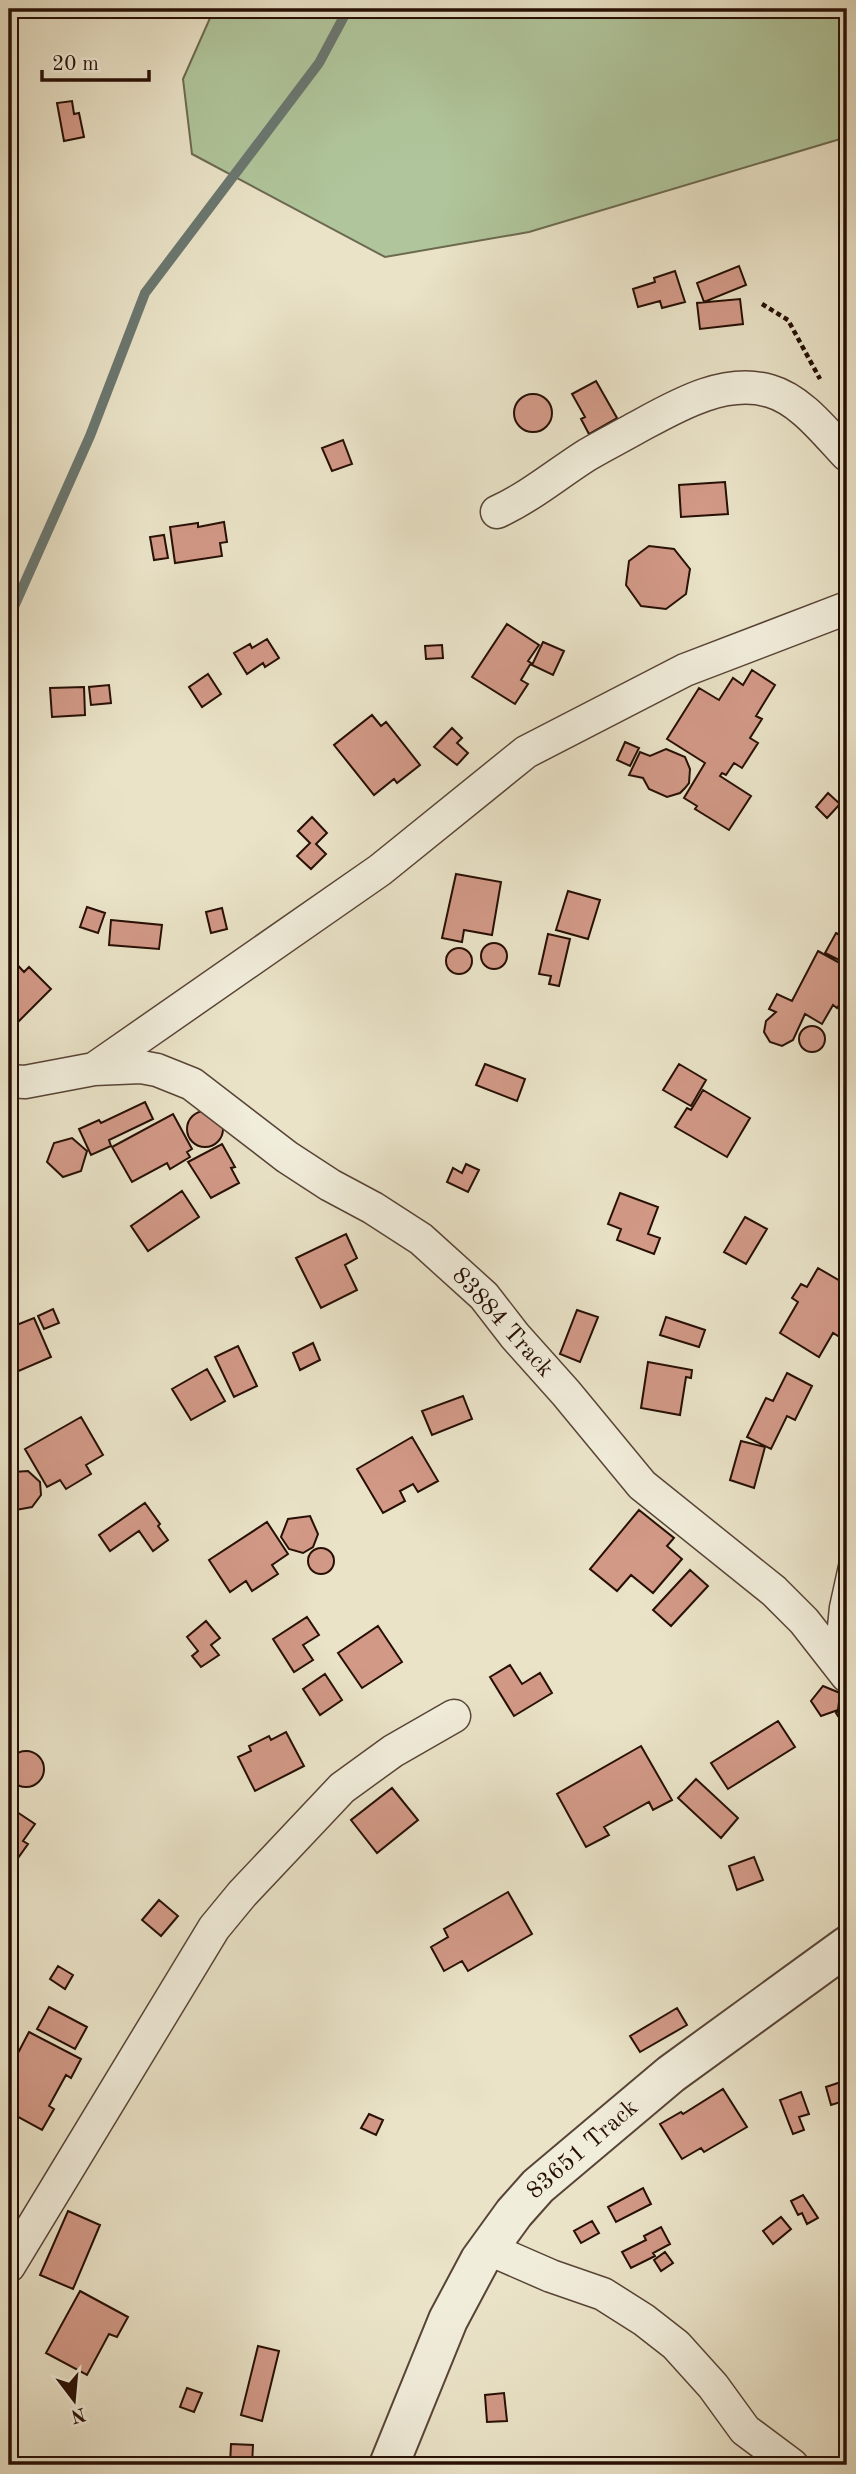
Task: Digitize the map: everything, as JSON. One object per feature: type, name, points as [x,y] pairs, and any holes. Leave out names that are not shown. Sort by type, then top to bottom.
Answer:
[{"type":"street","points":[[497,512],[518,503],[588,454],[679,405],[723,390],[769,391],[790,401],[847,455]]},
{"type":"street","points":[[9,1081],[25,1082],[94,1069],[380,870],[526,752],[685,670],[847,608]]},
{"type":"street","name":"83884 Track","points":[[94,1069],[157,1070],[192,1084],[287,1157],[421,1239],[484,1296],[514,1336],[590,1421],[642,1485],[774,1591],[804,1621],[840,1667]]},
{"type":"street","points":[[9,2266],[214,1927],[342,1788],[393,1751],[454,1716]]},
{"type":"street","name":"83651 Track","points":[[389,2465],[448,2320],[480,2260],[514,2213],[538,2186],[573,2154],[671,2074],[847,1946]]},
{"type":"street","points":[[489,2249],[551,2276],[603,2294],[644,2320],[676,2345],[713,2386],[745,2430],[792,2465]]},
{"type":"lane","points":[[840,1667],[838,1607],[847,1566]]},
{"type":"path","points":[[762,304],[788,320],[822,383]]},
{"type":"green space","points":[[214,9],[847,9],[847,137],[529,232],[385,257],[192,154],[183,79]]},
{"type":"building","points":[[72,101],[74,114],[79,113],[84,137],[64,141],[57,103]]},
{"type":"building","points":[[739,266],[746,285],[704,302],[697,283]]},
{"type":"building","points":[[675,271],[685,302],[662,308],[660,301],[638,307],[633,289],[655,282],[654,278]]},
{"type":"building","points":[[740,299],[743,324],[700,329],[697,303]]},
{"type":"building","points":[[596,381],[617,418],[589,434],[581,419],[585,417],[572,394]]},
{"type":"building","points":[[533,394],[546,400],[552,413],[546,426],[533,432],[520,426],[514,413],[520,400]]},
{"type":"building","points":[[343,440],[352,464],[332,471],[322,448]]},
{"type":"building","points":[[725,482],[728,514],[681,517],[679,485]]},
{"type":"building","points":[[224,522],[227,542],[220,543],[222,556],[175,563],[170,527],[198,523],[198,527]]},
{"type":"building","points":[[164,535],[168,558],[154,560],[150,537]]},
{"type":"building","points":[[649,546],[674,549],[690,569],[686,594],[666,609],[641,606],[626,585],[629,561]]},
{"type":"building","points":[[507,624],[539,645],[528,661],[531,663],[521,680],[528,684],[515,704],[472,677]]},
{"type":"building","points":[[267,639],[279,658],[265,667],[263,663],[247,674],[234,653],[250,644],[252,648]]},
{"type":"building","points":[[543,642],[564,651],[553,675],[532,665]]},
{"type":"building","points":[[442,645],[443,658],[426,659],[425,646]]},
{"type":"building","points":[[752,670],[775,685],[756,716],[762,719],[750,738],[758,743],[742,768],[734,763],[726,775],[722,773],[720,776],[751,796],[729,830],[695,809],[697,806],[684,798],[705,763],[667,739],[699,688],[719,700],[733,678],[743,685]]},
{"type":"building","points":[[208,674],[221,694],[202,707],[189,687]]},
{"type":"building","points":[[109,685],[111,703],[91,705],[89,687]]},
{"type":"building","points":[[84,687],[85,715],[52,717],[50,688]]},
{"type":"building","points":[[372,715],[381,726],[386,722],[420,765],[397,783],[394,779],[374,795],[334,745]]},
{"type":"building","points":[[452,728],[462,738],[457,743],[468,753],[457,765],[434,747]]},
{"type":"building","points":[[625,742],[639,748],[630,766],[617,760]]},
{"type":"building","points":[[666,749],[685,757],[690,769],[689,783],[685,788],[680,793],[667,797],[649,789],[643,778],[629,775],[640,752],[650,756]]},
{"type":"building","points":[[828,793],[840,804],[827,818],[816,807]]},
{"type":"building","points":[[312,817],[327,833],[316,844],[326,854],[311,869],[297,856],[310,843],[298,831]]},
{"type":"building","points":[[456,874],[501,882],[492,935],[464,930],[462,942],[442,938]]},
{"type":"building","points":[[568,891],[600,900],[588,939],[556,930]]},
{"type":"building","points":[[87,907],[105,913],[98,933],[80,927]]},
{"type":"building","points":[[222,908],[227,929],[211,933],[206,912]]},
{"type":"building","points":[[111,920],[162,925],[159,949],[109,945]]},
{"type":"building","points":[[836,933],[847,939],[847,954],[843,962],[825,953]]},
{"type":"building","points":[[548,934],[570,939],[559,986],[549,984],[551,976],[539,974]]},
{"type":"building","points":[[494,943],[503,947],[507,956],[503,965],[494,969],[485,965],[481,956],[485,947]]},
{"type":"building","points":[[459,948],[468,952],[472,961],[468,970],[459,974],[450,970],[446,961],[450,952]]},
{"type":"building","points":[[818,951],[847,967],[847,994],[837,1008],[833,1005],[822,1024],[805,1014],[793,1040],[782,1046],[770,1042],[764,1032],[766,1021],[776,1012],[769,1009],[777,994],[792,1001]]},
{"type":"building","points":[[9,956],[24,972],[29,967],[51,989],[13,1027],[9,1023]]},
{"type":"building","points":[[812,1026],[821,1030],[825,1039],[821,1048],[812,1052],[803,1048],[799,1039],[803,1030]]},
{"type":"building","points":[[485,1064],[525,1079],[517,1101],[476,1085]]},
{"type":"building","points":[[679,1064],[706,1080],[691,1106],[663,1090]]},
{"type":"building","points":[[703,1090],[750,1118],[727,1157],[675,1127],[687,1108],[691,1110]]},
{"type":"building","points":[[145,1102],[153,1119],[109,1140],[111,1146],[91,1155],[79,1129],[99,1120],[101,1123]]},
{"type":"building","points":[[205,1111],[217,1117],[223,1129],[217,1141],[205,1147],[193,1141],[187,1129],[193,1117]]},
{"type":"building","points":[[173,1114],[192,1149],[187,1152],[190,1157],[170,1169],[167,1163],[132,1182],[112,1147]]},
{"type":"building","points":[[72,1138],[87,1151],[81,1171],[63,1177],[47,1162],[54,1143]]},
{"type":"building","points":[[222,1144],[235,1167],[231,1168],[239,1183],[211,1198],[188,1162]]},
{"type":"building","points":[[466,1164],[479,1170],[468,1192],[447,1182],[453,1168],[462,1173]]},
{"type":"building","points":[[182,1191],[199,1217],[148,1251],[131,1226]]},
{"type":"building","points":[[620,1193],[658,1207],[648,1234],[660,1238],[654,1254],[617,1240],[621,1229],[608,1224]]},
{"type":"building","points":[[745,1217],[767,1229],[746,1264],[724,1252]]},
{"type":"building","points":[[346,1234],[357,1258],[345,1265],[357,1290],[321,1308],[296,1258]]},
{"type":"building","points":[[818,1268],[847,1285],[847,1303],[844,1308],[847,1310],[847,1331],[843,1339],[833,1333],[819,1357],[780,1333],[798,1302],[792,1298],[801,1284],[807,1287]]},
{"type":"building","points":[[53,1309],[59,1323],[44,1329],[38,1316]]},
{"type":"building","points":[[577,1310],[598,1317],[580,1362],[560,1354]]},
{"type":"building","points":[[666,1317],[705,1330],[699,1347],[660,1335]]},
{"type":"building","points":[[34,1318],[51,1357],[14,1373],[9,1362],[9,1328]]},
{"type":"building","points":[[313,1343],[320,1360],[300,1370],[293,1353]]},
{"type":"building","points":[[238,1346],[257,1386],[234,1397],[215,1357]]},
{"type":"building","points":[[648,1362],[692,1370],[691,1378],[686,1377],[680,1415],[641,1408]]},
{"type":"building","points":[[207,1369],[225,1401],[191,1420],[172,1389]]},
{"type":"building","points":[[787,1373],[812,1386],[795,1420],[787,1416],[771,1449],[747,1437],[766,1398],[773,1401]]},
{"type":"building","points":[[463,1396],[472,1419],[432,1435],[422,1411]]},
{"type":"building","points":[[81,1417],[103,1455],[86,1465],[91,1474],[66,1489],[60,1480],[47,1487],[25,1449]]},
{"type":"building","points":[[412,1437],[438,1481],[418,1492],[413,1484],[400,1491],[405,1501],[383,1513],[357,1469]]},
{"type":"building","points":[[741,1441],[765,1447],[754,1488],[730,1480]]},
{"type":"building","points":[[28,1471],[40,1482],[41,1495],[32,1507],[16,1510],[9,1503],[9,1476],[13,1472]]},
{"type":"building","points":[[145,1503],[168,1540],[153,1551],[139,1531],[110,1551],[99,1535]]},
{"type":"building","points":[[639,1510],[674,1538],[667,1546],[682,1559],[653,1593],[631,1575],[617,1591],[590,1569]]},
{"type":"building","points":[[310,1516],[318,1534],[313,1547],[303,1553],[289,1549],[281,1537],[288,1519]]},
{"type":"building","points":[[267,1522],[288,1554],[272,1565],[278,1574],[252,1591],[246,1581],[230,1592],[209,1560]]},
{"type":"building","points":[[321,1548],[330,1552],[334,1561],[330,1570],[321,1574],[312,1570],[308,1561],[312,1552]]},
{"type":"building","points":[[690,1570],[708,1586],[671,1626],[653,1610]]},
{"type":"building","points":[[307,1617],[319,1635],[303,1645],[313,1660],[294,1672],[273,1639]]},
{"type":"building","points":[[206,1621],[220,1638],[211,1645],[219,1655],[201,1667],[192,1656],[198,1651],[187,1637]]},
{"type":"building","points":[[378,1626],[402,1662],[362,1688],[338,1653]]},
{"type":"building","points":[[510,1665],[522,1684],[540,1673],[552,1693],[514,1716],[490,1677]]},
{"type":"building","points":[[325,1674],[342,1700],[320,1715],[303,1689]]},
{"type":"building","points":[[823,1686],[840,1693],[838,1710],[821,1716],[811,1701]]},
{"type":"building","points":[[847,1705],[847,1728],[846,1728],[836,1713]]},
{"type":"building","points":[[778,1721],[795,1747],[728,1789],[711,1763]]},
{"type":"building","points":[[286,1732],[304,1766],[255,1791],[238,1757],[251,1751],[249,1746],[269,1736],[271,1740]]},
{"type":"building","points":[[641,1746],[672,1800],[653,1810],[649,1802],[604,1827],[609,1835],[586,1847],[557,1794]]},
{"type":"building","points":[[26,1751],[39,1756],[44,1769],[39,1782],[26,1787],[13,1782],[8,1769],[13,1756]]},
{"type":"building","points":[[696,1779],[738,1818],[721,1838],[678,1798]]},
{"type":"building","points":[[392,1788],[418,1820],[377,1853],[351,1820]]},
{"type":"building","points":[[11,1808],[35,1824],[23,1841],[28,1844],[13,1865],[9,1862]]},
{"type":"building","points":[[754,1857],[763,1880],[737,1890],[729,1866]]},
{"type":"building","points":[[508,1892],[532,1934],[468,1971],[462,1961],[444,1971],[431,1947],[448,1937],[444,1929]]},
{"type":"building","points":[[159,1900],[178,1916],[161,1936],[142,1920]]},
{"type":"building","points":[[58,1966],[73,1975],[65,1989],[50,1979]]},
{"type":"building","points":[[49,2007],[87,2027],[75,2049],[37,2029]]},
{"type":"building","points":[[677,2008],[687,2025],[640,2052],[630,2036]]},
{"type":"building","points":[[29,2032],[81,2059],[71,2078],[66,2075],[49,2106],[54,2109],[42,2130],[9,2112],[9,2070]]},
{"type":"building","points":[[847,2080],[847,2100],[831,2105],[826,2087]]},
{"type":"building","points":[[723,2089],[747,2127],[704,2152],[701,2148],[682,2159],[660,2124],[681,2112],[683,2114]]},
{"type":"building","points":[[801,2092],[809,2114],[799,2117],[804,2130],[793,2134],[780,2100]]},
{"type":"building","points":[[369,2114],[383,2120],[376,2135],[361,2128]]},
{"type":"building","points":[[643,2188],[651,2204],[616,2222],[608,2207]]},
{"type":"building","points":[[803,2195],[818,2218],[807,2224],[802,2213],[798,2215],[791,2201]]},
{"type":"building","points":[[68,2211],[100,2225],[73,2289],[40,2275]]},
{"type":"building","points":[[781,2217],[791,2229],[773,2244],[763,2231]]},
{"type":"building","points":[[592,2221],[599,2233],[581,2243],[574,2231]]},
{"type":"building","points":[[661,2227],[670,2244],[653,2253],[655,2256],[631,2268],[622,2252],[646,2240],[644,2236]]},
{"type":"building","points":[[665,2252],[673,2263],[661,2271],[654,2260]]},
{"type":"building","points":[[80,2291],[128,2317],[117,2337],[109,2334],[87,2375],[46,2353]]},
{"type":"building","points":[[258,2346],[279,2351],[262,2421],[241,2415]]},
{"type":"building","points":[[187,2388],[202,2393],[194,2412],[180,2407]]},
{"type":"building","points":[[504,2393],[507,2421],[487,2422],[485,2395]]},
{"type":"building","points":[[231,2444],[253,2445],[252,2465],[230,2465]]},
{"type":"waterway","points":[[9,618],[90,436],[145,293],[319,63],[348,9]]}]
